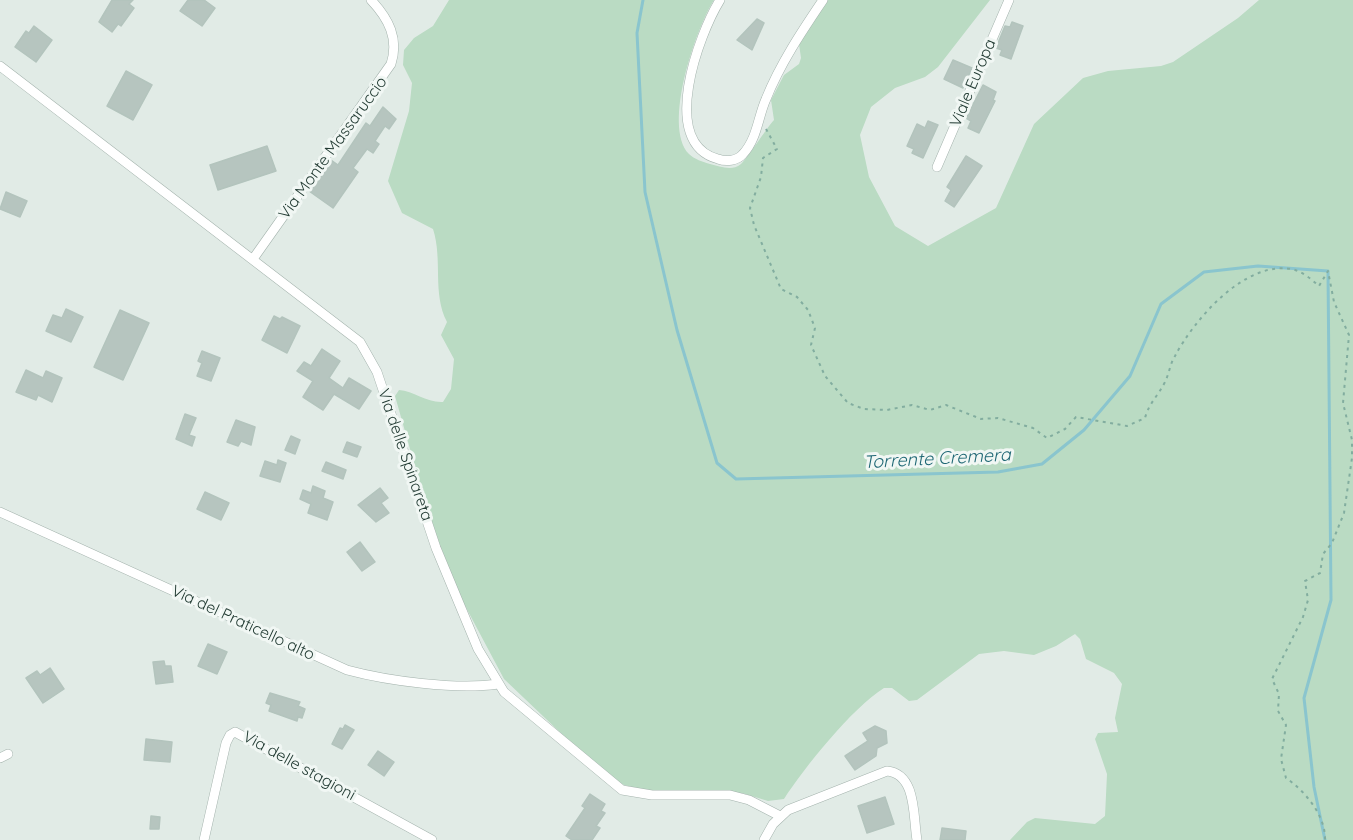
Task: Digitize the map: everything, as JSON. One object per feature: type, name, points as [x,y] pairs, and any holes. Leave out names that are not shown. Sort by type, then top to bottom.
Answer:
[{"type":"street","name":"Via Monte Massaruccio","points":[[253,259],[388,70],[393,55],[393,36],[384,16],[371,0]]},
{"type":"street","points":[[720,0],[702,36],[687,102],[690,131],[702,151],[715,159],[729,160],[744,153],[761,119],[765,100],[793,45],[823,0]]},
{"type":"street","name":"Viale Europa","points":[[937,167],[1009,0]]},
{"type":"street","name":"Via delle Spinareta","points":[[0,66],[352,334],[370,357],[436,548],[478,649],[498,684],[516,704],[622,790],[652,795],[730,795],[755,802],[780,816]]},
{"type":"street","name":"Via del Praticello alto","points":[[0,512],[347,670],[414,681],[468,686],[498,684]]},
{"type":"street","name":"Via delle stagioni","points":[[204,840],[226,743],[230,735],[235,732],[243,734],[432,840]]},
{"type":"street","points":[[764,840],[780,816],[811,799],[878,773],[891,772],[900,774],[907,783],[917,840]]},
{"type":"path","points":[[761,119],[777,149],[763,158],[762,177],[750,208],[754,225],[781,289],[797,297],[808,310],[815,328],[811,345],[825,376],[848,403],[864,410],[896,410],[912,405],[930,410],[946,405],[981,419],[998,418],[1033,429],[1047,438],[1065,429],[1076,417],[1127,426],[1145,418],[1149,403],[1161,389],[1174,357],[1204,314],[1228,292],[1257,274],[1291,269],[1319,286],[1328,271],[1334,302],[1349,335],[1343,403],[1352,440],[1350,475],[1340,526],[1332,543],[1323,554],[1320,573],[1305,581],[1308,600],[1303,617],[1272,679],[1279,694],[1278,711],[1286,725],[1281,759],[1286,778],[1300,787],[1319,815],[1325,830],[1325,840]]},
{"type":"green space","points":[[449,0],[714,0],[691,54],[680,100],[679,122],[682,140],[689,154],[704,162],[729,168],[744,161],[774,120],[771,100],[784,75],[799,64],[801,58],[799,44],[828,0],[990,0],[938,67],[925,77],[895,88],[871,107],[860,135],[869,177],[895,226],[928,246],[996,208],[1034,124],[1083,78],[1108,71],[1161,66],[1173,62],[1238,18],[1259,0],[1353,0],[1353,840],[1010,840],[1027,822],[1035,818],[1095,824],[1105,816],[1107,774],[1095,739],[1098,733],[1118,732],[1115,718],[1122,684],[1114,673],[1086,659],[1080,639],[1075,634],[1056,646],[1034,655],[1004,651],[979,654],[917,700],[909,701],[892,688],[884,688],[871,697],[844,724],[804,771],[784,799],[768,801],[742,793],[650,792],[621,784],[586,757],[504,679],[462,600],[431,523],[395,396],[399,390],[431,401],[443,402],[451,389],[454,359],[441,335],[447,322],[440,300],[436,241],[433,229],[402,213],[388,181],[409,111],[412,83],[403,65],[404,50],[414,38],[433,26]]},
{"type":"building","points":[[112,0],[133,0],[129,4],[134,8],[121,26],[118,24],[112,32],[99,22]]},
{"type":"building","points":[[188,0],[204,0],[215,8],[202,26],[180,11]]},
{"type":"building","points":[[757,19],[764,23],[752,50],[737,40]]},
{"type":"building","points":[[1012,22],[1023,26],[1011,59],[1000,55],[1002,50],[996,48],[1005,26],[1010,27]]},
{"type":"building","points":[[34,26],[52,40],[36,62],[15,47],[26,31],[29,33]]},
{"type":"building","points":[[953,60],[972,68],[963,88],[944,79]]},
{"type":"building","points":[[126,71],[152,85],[133,120],[107,106]]},
{"type":"building","points":[[983,85],[996,92],[993,100],[995,101],[979,133],[968,128],[971,121],[966,118]]},
{"type":"building","points":[[383,107],[396,119],[389,129],[385,126],[375,141],[379,144],[373,153],[367,149],[353,168],[358,172],[333,208],[309,191],[331,160],[338,165],[366,123],[370,126]]},
{"type":"building","points":[[928,121],[938,125],[923,158],[912,153],[914,149],[907,146],[917,124],[925,128]]},
{"type":"building","points":[[267,146],[276,171],[218,190],[210,165]]},
{"type":"building","points":[[966,156],[982,166],[954,207],[945,201],[951,190],[947,187]]},
{"type":"building","points":[[6,192],[27,201],[20,217],[0,209]]},
{"type":"building","points":[[66,309],[83,317],[71,342],[46,331],[53,315],[62,318]]},
{"type":"building","points":[[120,310],[149,323],[123,380],[94,367]]},
{"type":"building","points":[[274,316],[280,319],[282,317],[300,326],[287,353],[262,340]]},
{"type":"building","points":[[322,349],[340,361],[329,378],[343,388],[349,378],[371,391],[359,409],[334,394],[323,410],[303,397],[313,381],[297,371],[304,362],[311,366]]},
{"type":"building","points":[[202,351],[220,358],[211,381],[197,376],[202,363],[198,361]]},
{"type":"building","points":[[26,370],[43,378],[46,371],[62,378],[52,402],[38,395],[36,400],[16,392]]},
{"type":"building","points":[[185,414],[196,418],[189,435],[195,437],[192,446],[176,439]]},
{"type":"building","points":[[236,420],[255,427],[251,445],[241,441],[238,446],[227,442]]},
{"type":"building","points":[[291,436],[300,440],[295,454],[285,450]]},
{"type":"building","points":[[347,442],[361,447],[357,457],[343,452]]},
{"type":"building","points":[[278,460],[286,463],[280,482],[260,476],[265,461],[277,465]]},
{"type":"building","points":[[326,462],[346,470],[343,479],[322,471]]},
{"type":"building","points":[[313,486],[325,491],[323,498],[333,502],[327,520],[308,513],[311,504],[300,499],[303,490],[311,493]]},
{"type":"building","points":[[380,488],[388,498],[381,503],[389,513],[376,522],[358,505]]},
{"type":"building","points":[[205,492],[229,503],[221,520],[197,509]]},
{"type":"building","points":[[360,542],[375,562],[362,571],[347,552]]},
{"type":"building","points":[[208,644],[227,652],[217,674],[198,666]]},
{"type":"building","points":[[164,661],[165,666],[171,666],[173,682],[156,684],[153,662]]},
{"type":"building","points":[[50,668],[64,689],[43,703],[26,678],[37,671],[40,675]]},
{"type":"building","points":[[270,693],[300,702],[298,706],[305,709],[302,718],[298,717],[297,721],[269,711],[271,705],[266,703]]},
{"type":"building","points":[[345,725],[354,730],[342,749],[332,744],[340,728],[343,729]]},
{"type":"building","points":[[875,726],[886,731],[887,743],[877,748],[876,756],[855,770],[845,756],[868,741],[863,733]]},
{"type":"building","points":[[146,739],[172,742],[170,762],[144,760]]},
{"type":"building","points":[[378,751],[394,762],[384,776],[368,765]]},
{"type":"building","points":[[590,794],[605,804],[601,811],[605,813],[596,826],[600,828],[592,840],[572,840],[566,836],[585,808],[582,806]]},
{"type":"building","points":[[885,797],[894,824],[867,833],[858,806]]},
{"type":"building","points":[[151,816],[160,817],[159,829],[150,829]]},
{"type":"building","points":[[942,828],[966,831],[965,840],[940,840]]},
{"type":"waterway","name":"Torrente Cremera","points":[[643,0],[637,33],[645,192],[677,330],[717,463],[736,479],[998,472],[1042,464],[1084,430],[1130,376],[1161,304],[1204,272],[1258,266],[1328,271],[1331,600],[1304,698],[1314,787],[1325,840]]}]
